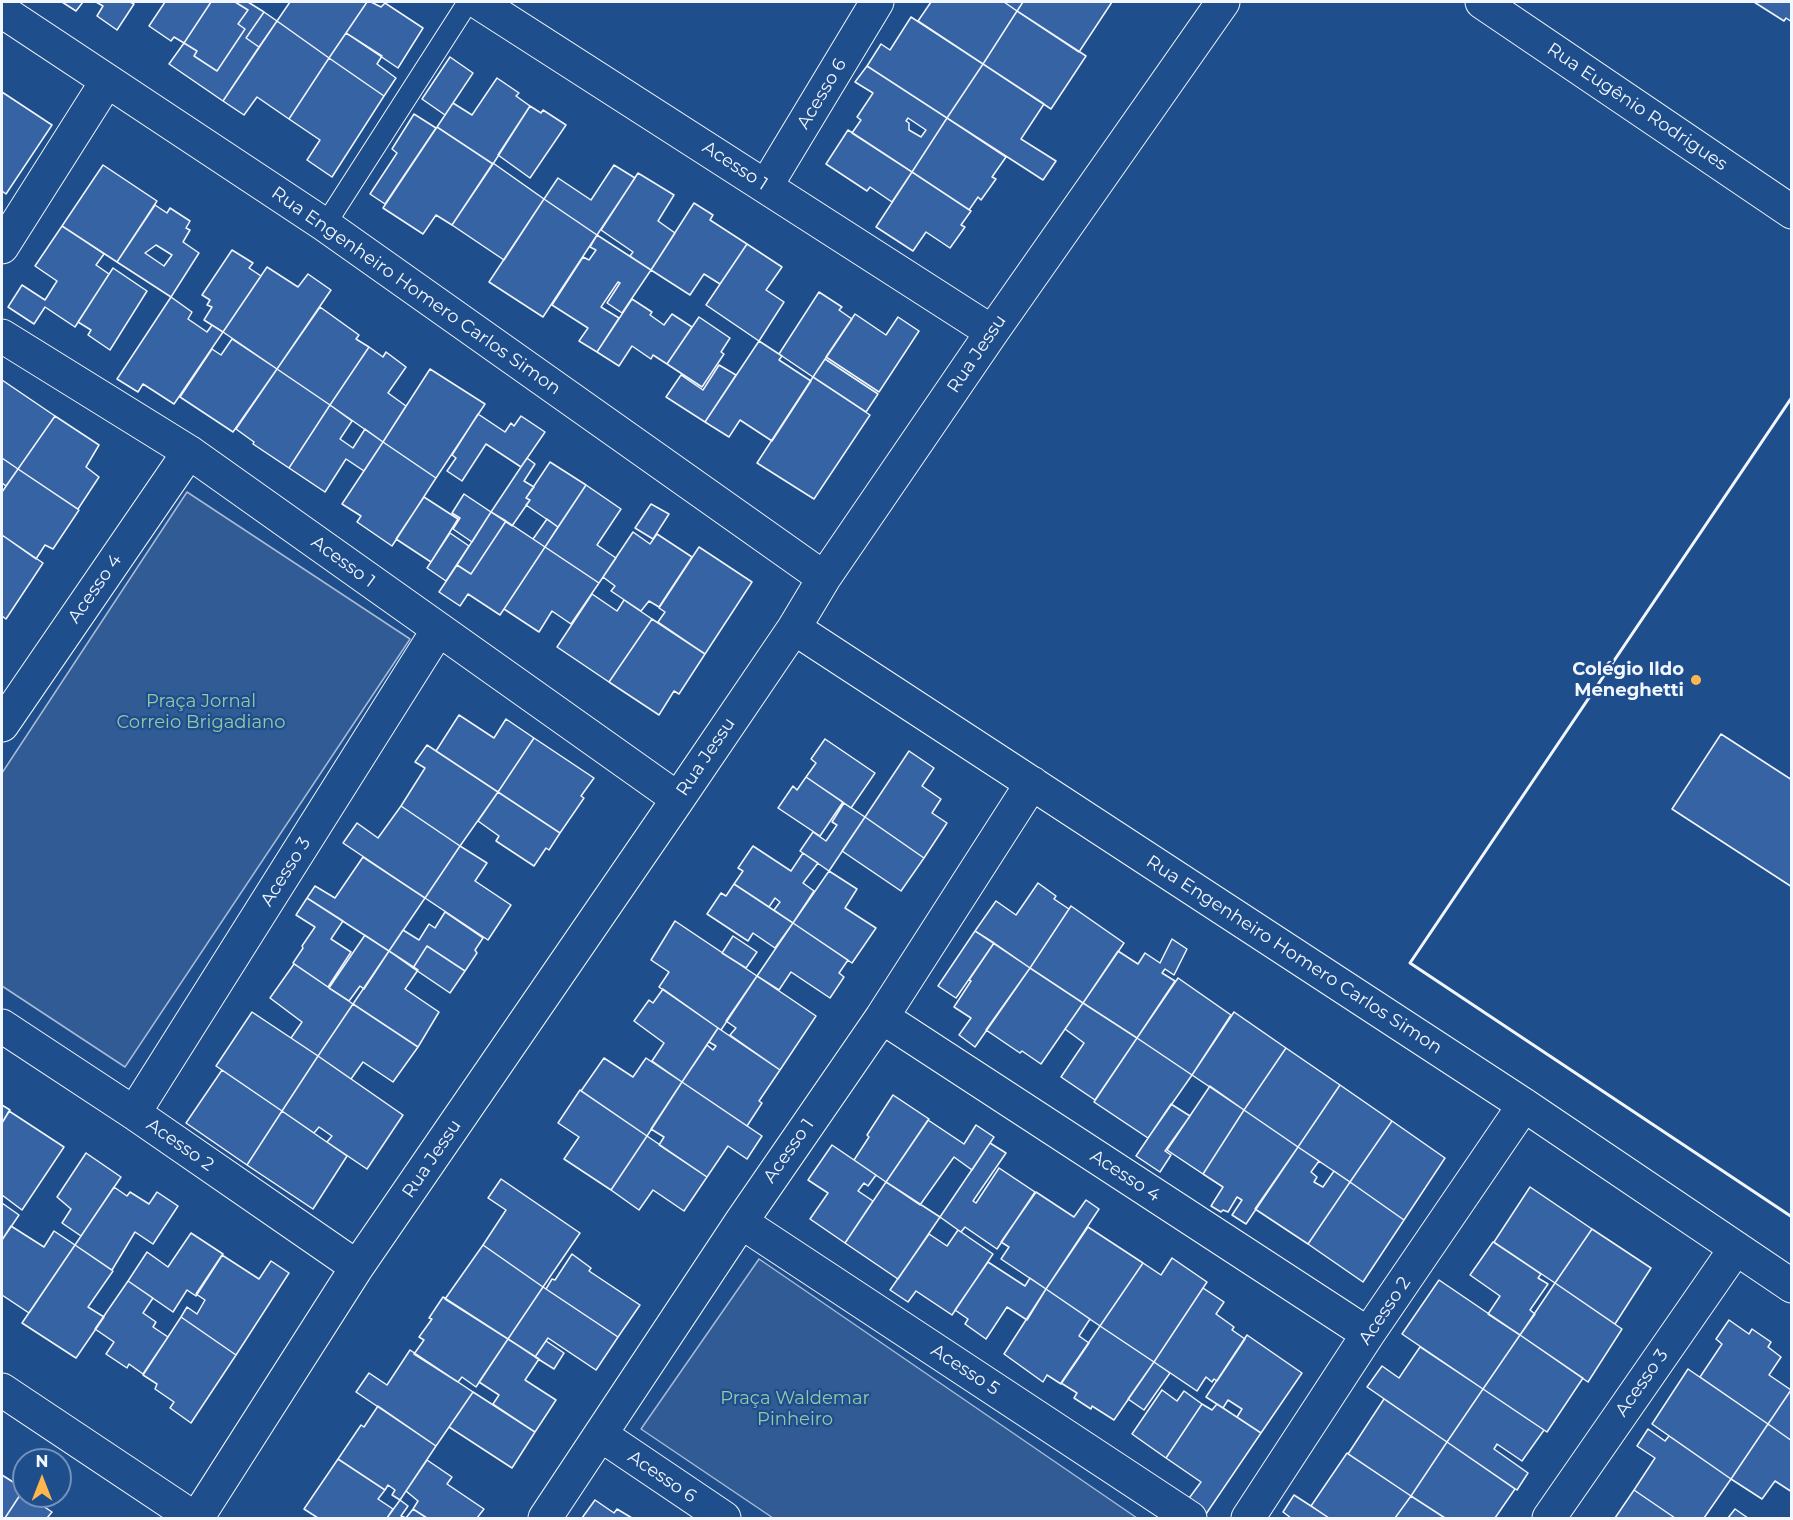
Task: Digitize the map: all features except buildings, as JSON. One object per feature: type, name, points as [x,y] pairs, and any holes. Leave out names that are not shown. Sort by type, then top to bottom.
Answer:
[{"type":"street","name":"Acesso 1","points":[[478,2],[992,332]]},
{"type":"street","name":"Acesso 6","points":[[766,186],[877,2]]},
{"type":"street","name":"Rua Jessu","points":[[196,1518],[357,1267],[678,799],[794,628],[824,578],[992,332],[1223,2]]},
{"type":"street","name":"Rua Eugênio Rodrigues","points":[[1482,2],[1791,212]]},
{"type":"street","name":"Rua Engenheiro Homero Carlos Simon","points":[[2,11],[325,225],[824,578]]},
{"type":"street","points":[[2,247],[107,81]]},
{"type":"street","name":"Acesso 1","points":[[2,336],[189,452],[678,799]]},
{"type":"street","name":"Acesso 4","points":[[2,725],[189,452]]},
{"type":"street","name":"Rua Engenheiro Homero Carlos Simon","points":[[794,628],[1524,1105],[1791,1286]]},
{"type":"street","name":"Acesso 3","points":[[134,1113],[438,630]]},
{"type":"street","name":"Acesso 1","points":[[545,1518],[741,1222],[882,1017],[1032,783]]},
{"type":"street","name":"Acesso 4","points":[[882,1017],[1368,1334]]},
{"type":"street","name":"Acesso 2","points":[[2,1026],[134,1113],[357,1267]]},
{"type":"street","name":"Acesso 2","points":[[1248,1518],[1368,1334],[1524,1105]]},
{"type":"street","name":"Acesso 5","points":[[741,1222],[1190,1518]]},
{"type":"street","name":"Acesso 3","points":[[1550,1518],[1736,1248]]},
{"type":"street","points":[[2,1390],[196,1518]]},
{"type":"street","name":"Acesso 6","points":[[601,1435],[724,1518]]},
{"type":"lane","points":[[325,225],[468,2]]},
{"type":"shaded area","name":"Praça Jornal Correio Brigadiano","points":[[187,492],[410,639],[125,1067],[2,986],[2,773]]},
{"type":"shaded area","name":"Praça Waldemar Pinheiro","points":[[759,1259],[1137,1518],[773,1518],[641,1429]]},
{"type":"wall","points":[[1792,397],[1410,963],[1792,1217]]},
{"type":"place","name":"Colégio Ildo Meneghetti","points":[[1696,680]]}]
